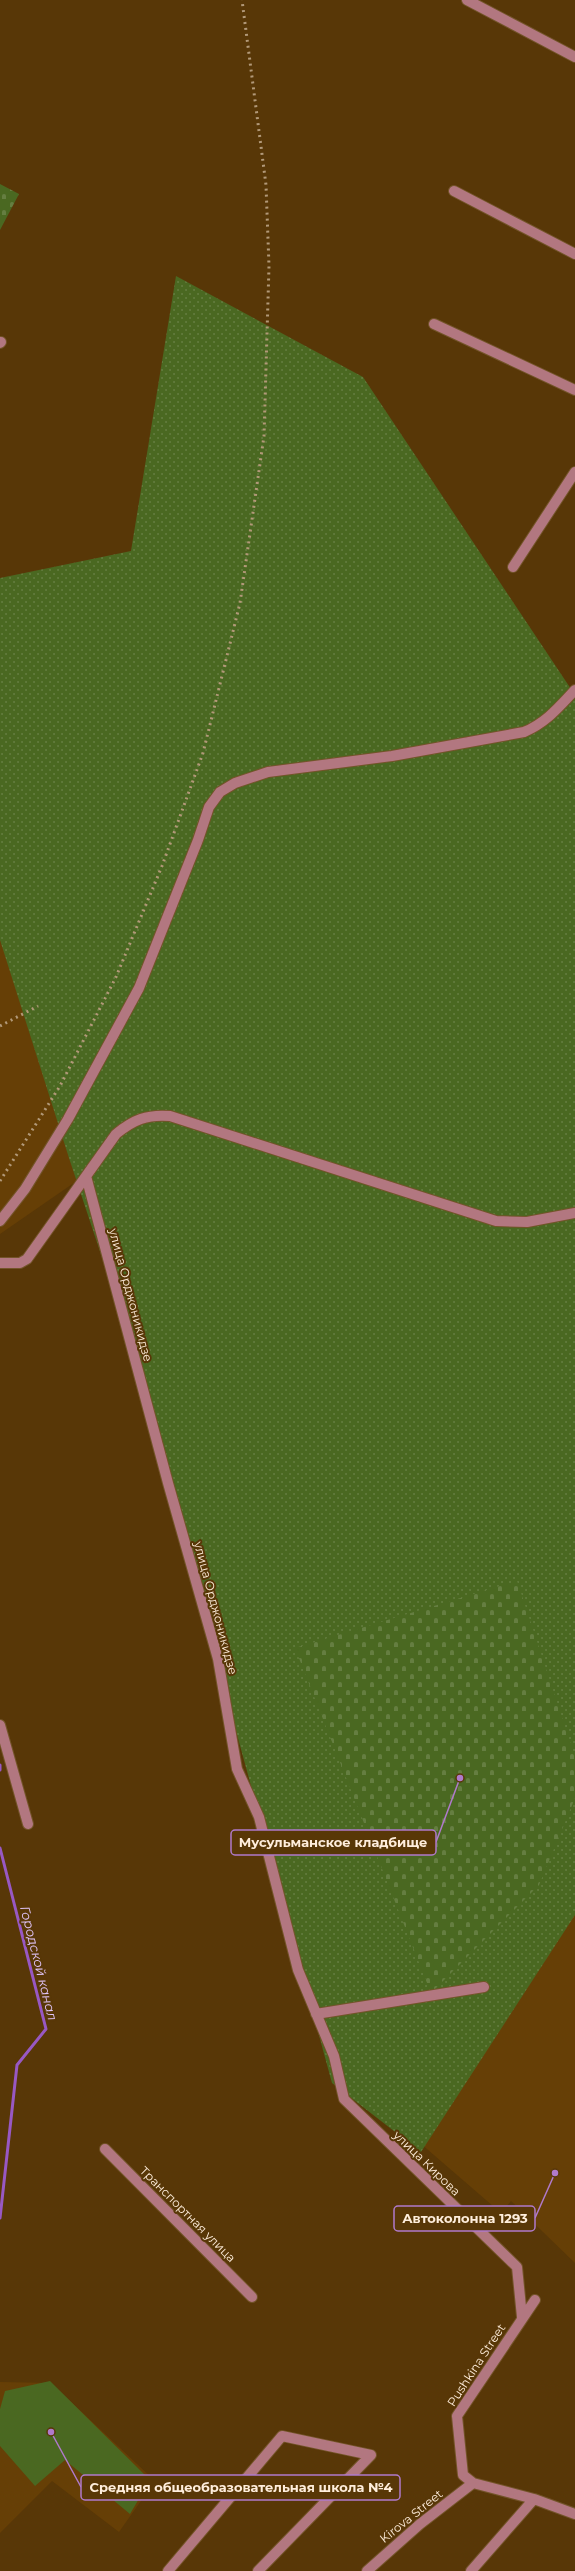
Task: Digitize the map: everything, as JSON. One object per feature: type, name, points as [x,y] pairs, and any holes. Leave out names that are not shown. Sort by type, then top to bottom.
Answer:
[{"type":"street","points":[[467,0],[575,57]]},
{"type":"street","points":[[454,191],[575,254]]},
{"type":"street","points":[[434,324],[575,390]]},
{"type":"street","points":[[513,567],[575,472]]},
{"type":"street","points":[[0,1221],[25,1189],[68,1119],[139,988],[198,840],[209,807],[220,792],[236,783],[268,772],[392,756],[524,732],[538,727],[549,718],[575,690]]},
{"type":"street","points":[[0,1263],[20,1263],[32,1254],[116,1134],[129,1123],[144,1117],[157,1115],[170,1116],[496,1220],[527,1222],[575,1213]]},
{"type":"street","name":"улица Орджоникидзе","points":[[86,1176],[168,1483],[218,1659],[237,1769],[259,1816],[298,1970],[334,2056],[344,2099],[352,2109]]},
{"type":"street","points":[[0,1724],[28,1824]]},
{"type":"street","points":[[316,2014],[484,1987]]},
{"type":"street","name":"улица Кирова","points":[[352,2109],[516,2267],[522,2317]]},
{"type":"street","name":"Транспортная улица","points":[[105,2149],[252,2297]]},
{"type":"street","name":"Pushkina Street","points":[[473,2483],[463,2475],[457,2416],[522,2317],[535,2300]]},
{"type":"street","points":[[168,2571],[282,2436],[371,2455],[258,2571]]},
{"type":"street","points":[[473,2483],[534,2498],[575,2514]]},
{"type":"street","name":"Kirova Street","points":[[367,2571],[420,2524],[473,2483]]},
{"type":"street","points":[[471,2571],[534,2498]]},
{"type":"shaded area","points":[[0,879],[94,1169],[0,1234]]},
{"type":"shaded area","points":[[575,1891],[575,2263],[511,2201],[501,2213],[420,2143]]},
{"type":"shaded area","points":[[0,2382],[51,2383],[155,2481],[119,2532],[52,2481],[0,2533]]},
{"type":"green space","points":[[0,184],[19,194],[0,230]]},
{"type":"green space","points":[[176,276],[363,377],[573,692],[575,699],[575,1915],[421,2152],[332,2083],[130,1342],[69,1158],[0,940],[0,578],[131,551]]},
{"type":"green space","points":[[517,1581],[575,1757],[575,1798],[539,1885],[431,1993],[295,1648]]},
{"type":"green space","points":[[50,2381],[150,2480],[130,2514],[65,2460],[35,2486],[0,2446],[0,2409],[5,2391]]},
{"type":"waterway","name":"Городской канал","points":[[0,1765],[0,1770]]},
{"type":"waterway","name":"Городской канал","points":[[0,1848],[46,2029],[17,2065],[0,2218]]},
{"type":"railway","points":[[0,1181],[60,1086],[116,977],[162,866],[203,753],[240,603],[264,436],[269,266],[266,185],[242,0]]},
{"type":"railway","points":[[0,1026],[38,1006]]},
{"type":"place","name":"Мусульманское кладбище","points":[[460,1778]]},
{"type":"place","name":"Автоколонна 1293","points":[[555,2173]]},
{"type":"place","name":"Средняя общеобразовательная школа №4","points":[[51,2432]]}]
